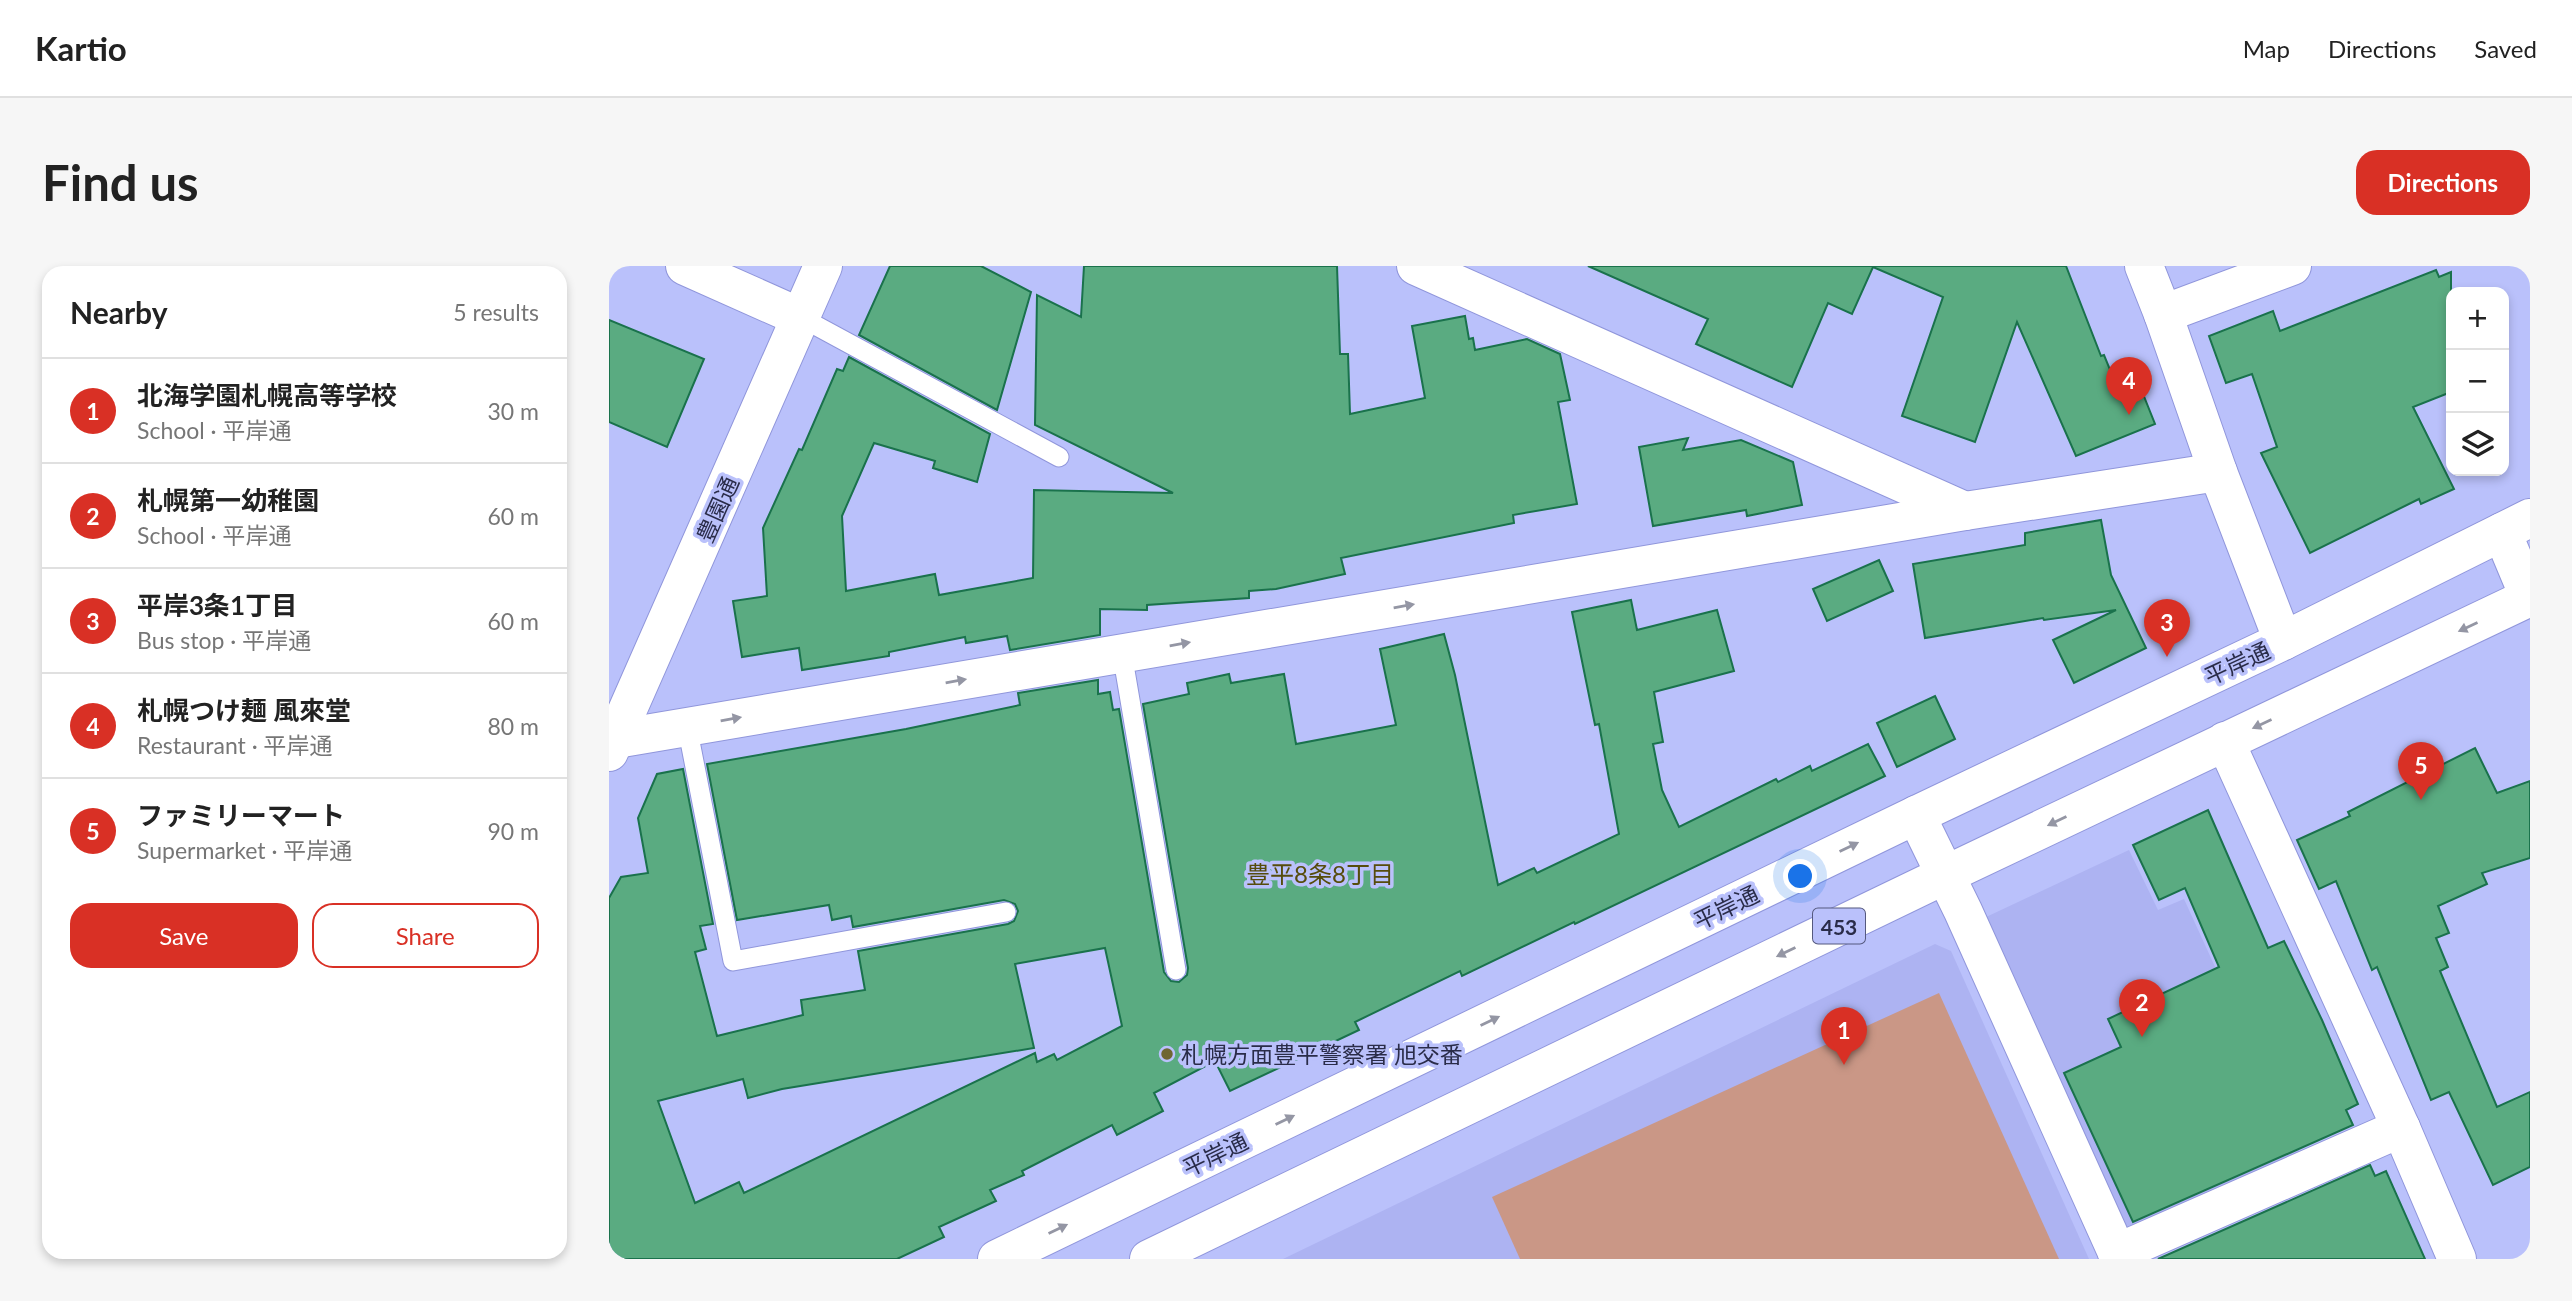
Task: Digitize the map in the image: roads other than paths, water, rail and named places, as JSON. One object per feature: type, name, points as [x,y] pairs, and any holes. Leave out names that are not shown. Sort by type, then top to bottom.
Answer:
[{"type":"main road","points":[[685,266],[802,318]]},
{"type":"main road","name":"豊園通","points":[[612,745],[823,266]]},
{"type":"main road","points":[[1416,266],[1965,511]]},
{"type":"main road","points":[[2144,266],[2218,472],[2283,641]]},
{"type":"main road","points":[[2163,314],[2292,266]]},
{"type":"main road","points":[[612,745],[687,726],[1965,511],[2218,472]]},
{"type":"main road","points":[[2516,525],[2530,598]]},
{"type":"main road","name":"平岸通","points":[[997,1259],[1916,815],[2283,641],[2516,525]]},
{"type":"main road","name":"453","points":[[1149,1259],[1945,875],[2530,598]]},
{"type":"main road","points":[[2225,741],[2401,1128],[2457,1259]]},
{"type":"main road","points":[[1916,815],[2118,1256],[2401,1128]]},
{"type":"lane","points":[[802,318],[1059,457]]},
{"type":"lane","points":[[1122,653],[1177,970]]},
{"type":"lane","points":[[687,726],[733,961],[1006,912]]},
{"type":"place","name":"札幌つけ麺 風來堂","points":[[2129,415]]},
{"type":"place","name":"平岸3条1丁目","points":[[2167,657]]},
{"type":"place","name":"ファミリーマート","points":[[2421,800]]},
{"type":"place","name":"札幌第一幼稚園","points":[[2142,1037]]},
{"type":"place","name":"札幌方面豊平警察署 旭交番","points":[[1167,1054]]},
{"type":"place","name":"北海学園札幌高等学校","points":[[1844,1065]]},
{"type":"district","name":"豊平8条8丁目","points":[[1320,873]]}]
